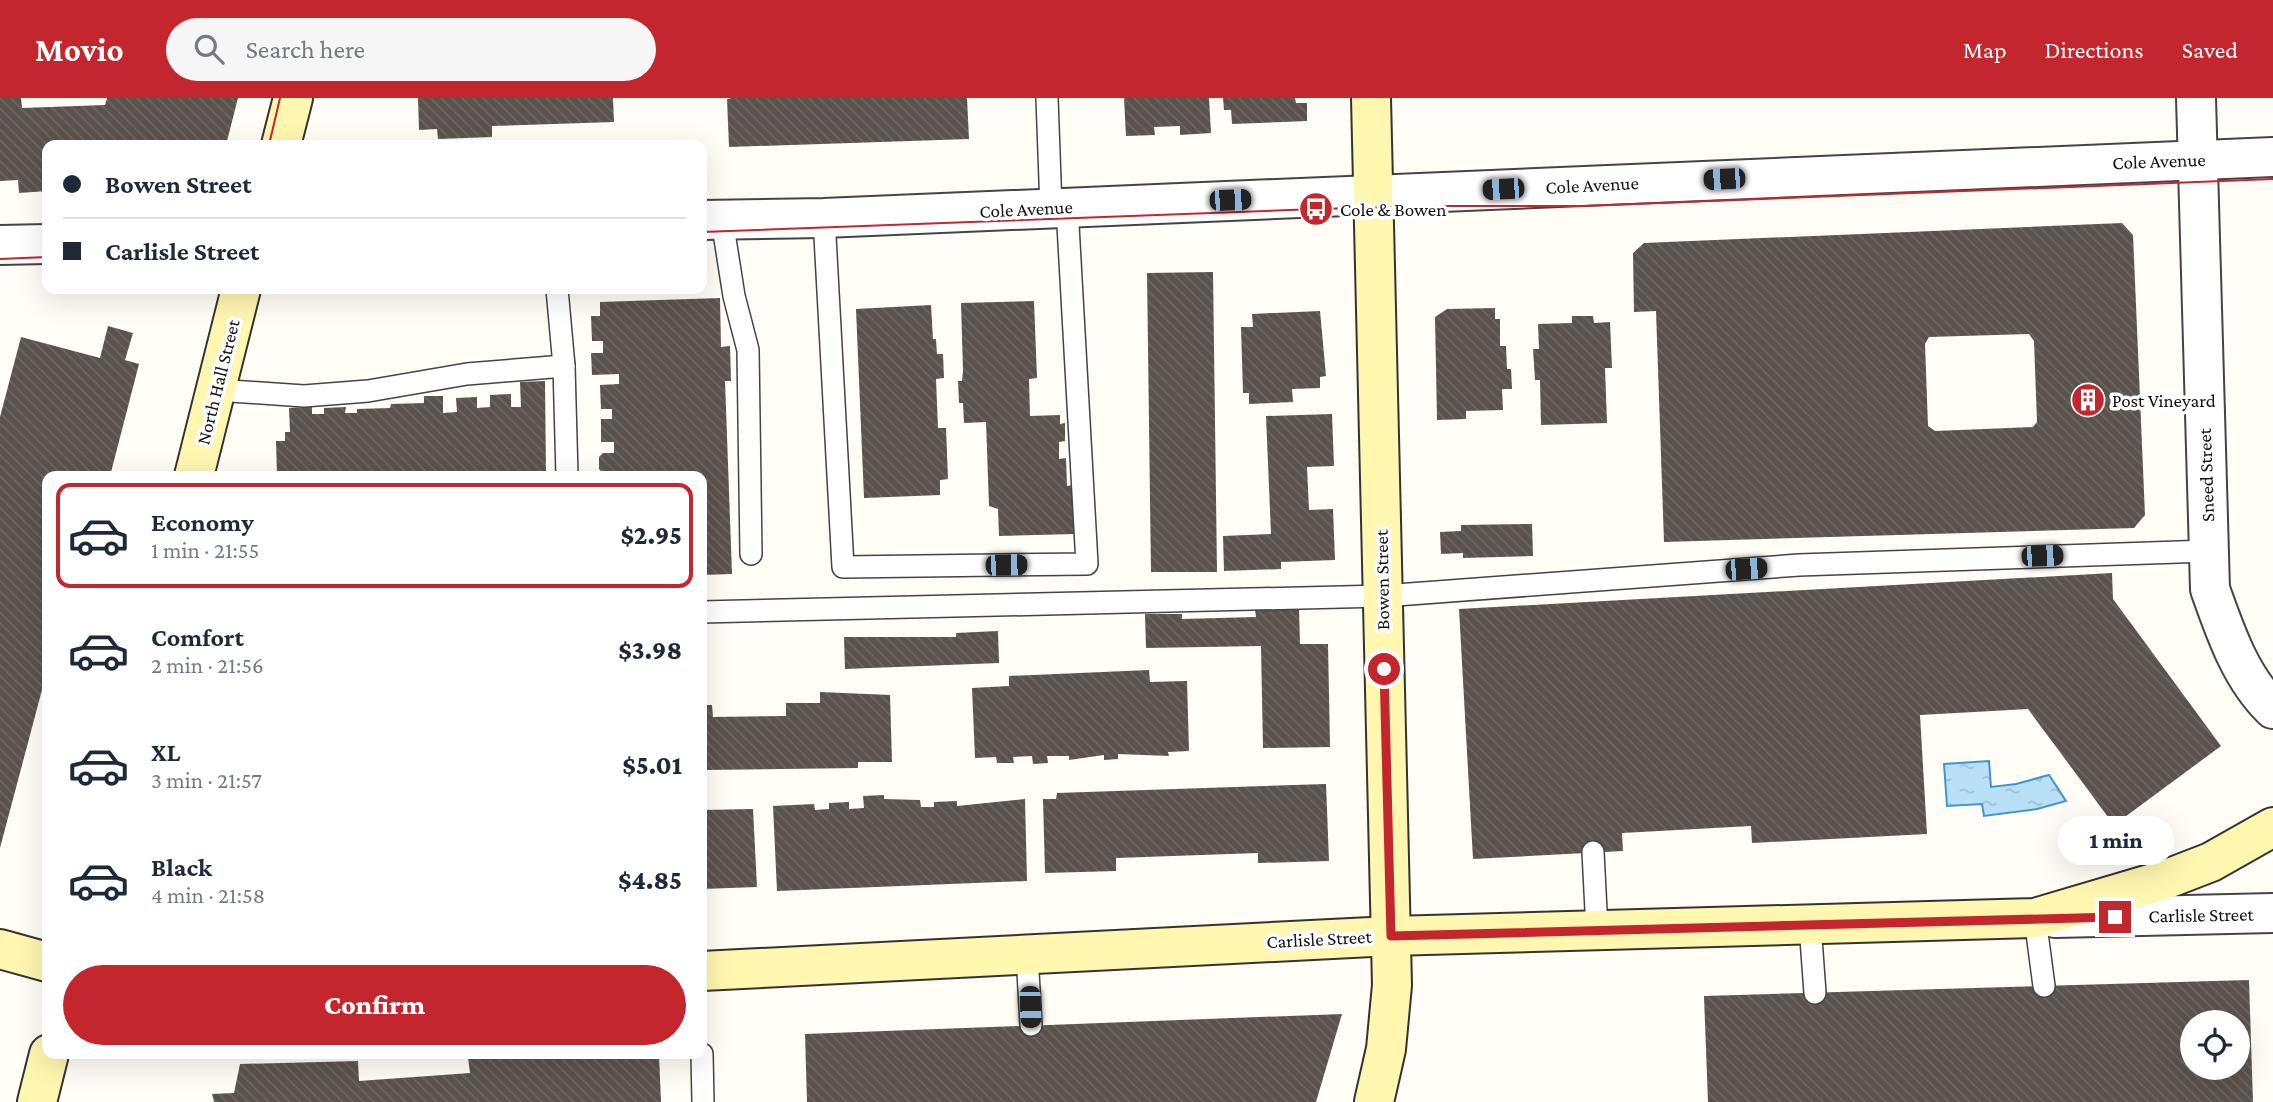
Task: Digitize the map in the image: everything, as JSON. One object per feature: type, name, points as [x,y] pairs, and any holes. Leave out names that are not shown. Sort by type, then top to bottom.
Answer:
[{"type":"street","points":[[282,140],[293,98]]},
{"type":"street","name":"Bowen Street","points":[[1371,98],[1392,985],[1386,1049],[1374,1102]]},
{"type":"street","name":"Sneed Street","points":[[2196,98],[2210,589],[2237,658],[2273,709]]},
{"type":"street","name":"Cole Avenue","points":[[712,220],[824,218],[2198,159],[2273,158]]},
{"type":"street","points":[[0,245],[42,244]]},
{"type":"street","name":"North Hall Street","points":[[195,471],[240,294]]},
{"type":"street","points":[[2035,919],[2167,879],[2211,862],[2273,827]]},
{"type":"street","name":"Carlisle Street","points":[[707,971],[1391,936],[2273,913]]},
{"type":"street","points":[[0,949],[42,960]]},
{"type":"street","points":[[37,1102],[48,1059]]},
{"type":"lane","points":[[824,218],[843,567],[1087,564],[1059,207],[1047,98]]},
{"type":"lane","points":[[712,220],[748,350],[751,554]]},
{"type":"lane","points":[[557,294],[564,366],[567,471]]},
{"type":"lane","points":[[216,390],[304,396],[368,391],[467,374],[564,366]]},
{"type":"lane","points":[[707,612],[1382,596],[1799,565],[2208,551]]},
{"type":"lane","points":[[1593,852],[1597,930]]},
{"type":"lane","points":[[2035,919],[2044,986]]},
{"type":"lane","points":[[1810,925],[1815,993]]},
{"type":"lane","points":[[1027,954],[1031,1025]]},
{"type":"lane","points":[[702,1059],[703,1102]]},
{"type":"water","points":[[1989,761],[1991,787],[2016,784],[2049,775],[2066,801],[2037,809],[1984,816],[1982,804],[1947,806],[1944,764]]},
{"type":"building","points":[[0,98],[21,98],[22,108],[105,105],[107,98],[238,98],[227,140],[42,140],[42,191],[19,193],[18,180],[0,181]]},
{"type":"building","points":[[418,98],[613,98],[614,122],[492,126],[492,137],[438,139],[437,129],[419,130]]},
{"type":"building","points":[[967,98],[969,139],[729,147],[727,99]]},
{"type":"building","points":[[1124,98],[1209,98],[1211,133],[1180,135],[1180,126],[1154,127],[1155,135],[1126,136]]},
{"type":"building","points":[[1223,98],[1295,98],[1296,103],[1307,103],[1307,121],[1232,124],[1231,110],[1224,110]]},
{"type":"building","name":"Post Vineyard","points":[[2122,223],[2133,235],[2145,515],[2134,528],[1664,542],[1656,311],[1634,312],[1633,253],[1644,243]],"holes":[[[2029,334],[2034,341],[2037,422],[2033,427],[1935,431],[1928,426],[1925,344],[1929,337]]]},
{"type":"building","points":[[1213,272],[1217,572],[1151,572],[1147,273]]},
{"type":"building","points":[[720,298],[721,347],[730,346],[731,381],[725,381],[732,574],[707,575],[707,471],[599,469],[599,457],[603,453],[614,453],[614,442],[601,442],[601,419],[612,419],[612,409],[601,409],[600,385],[619,384],[619,374],[592,375],[591,353],[603,353],[603,341],[592,341],[591,316],[600,316],[600,302]]},
{"type":"building","points":[[1034,301],[1037,378],[1029,379],[1030,416],[1060,415],[1060,424],[1065,423],[1065,441],[1059,442],[1059,459],[1066,458],[1067,486],[1073,485],[1075,534],[999,536],[998,509],[989,506],[986,422],[964,423],[963,403],[959,403],[958,381],[962,381],[963,371],[961,303]]},
{"type":"building","points":[[931,305],[933,339],[936,339],[937,354],[943,354],[944,378],[936,379],[938,428],[946,428],[948,479],[940,480],[940,495],[864,498],[856,309]]},
{"type":"building","points":[[1495,308],[1495,319],[1500,319],[1500,346],[1506,346],[1507,369],[1511,369],[1512,389],[1502,389],[1503,410],[1466,411],[1466,419],[1437,420],[1435,317],[1447,309]]},
{"type":"building","points":[[1320,311],[1326,376],[1320,377],[1320,388],[1292,389],[1293,402],[1249,404],[1249,393],[1243,393],[1241,327],[1253,327],[1252,314]]},
{"type":"building","points":[[1572,316],[1593,316],[1594,323],[1610,322],[1612,368],[1605,368],[1607,423],[1541,425],[1540,380],[1535,380],[1533,349],[1539,349],[1538,324],[1572,323]]},
{"type":"building","points":[[108,326],[133,333],[125,360],[139,364],[111,471],[42,471],[42,690],[0,848],[0,417],[21,337],[100,358]]},
{"type":"building","points":[[545,381],[546,471],[277,471],[276,441],[285,441],[285,432],[290,432],[289,408],[312,407],[312,414],[324,414],[324,408],[346,407],[345,413],[357,413],[357,409],[424,403],[424,396],[443,396],[443,413],[457,412],[456,398],[477,397],[477,408],[490,407],[490,395],[511,394],[511,407],[521,407],[520,382]]},
{"type":"building","points":[[1332,414],[1334,466],[1307,467],[1309,510],[1333,509],[1335,560],[1281,562],[1281,569],[1224,571],[1223,536],[1271,534],[1266,416]]},
{"type":"building","points":[[1532,524],[1533,556],[1463,558],[1463,553],[1441,554],[1440,532],[1461,531],[1461,525]]},
{"type":"building","points":[[2112,573],[2113,599],[2221,746],[2114,825],[2028,709],[1920,715],[1927,834],[1752,843],[1751,826],[1622,833],[1623,851],[1473,859],[1459,609]]},
{"type":"building","points":[[1299,609],[1300,644],[1328,644],[1330,747],[1263,748],[1261,646],[1146,648],[1145,614],[1182,614],[1182,619],[1256,617],[1255,610]]},
{"type":"building","points":[[998,631],[999,663],[845,669],[844,637],[956,637],[956,633]]},
{"type":"building","points":[[1149,670],[1150,682],[1187,681],[1189,751],[1168,752],[1169,756],[1118,754],[1118,759],[1104,760],[1104,755],[1069,760],[1069,756],[1047,756],[1048,763],[1033,764],[1032,756],[1013,757],[1014,763],[997,763],[996,757],[975,758],[972,688],[1009,686],[1009,676]]},
{"type":"building","points":[[820,692],[890,695],[892,762],[858,762],[858,768],[707,770],[707,705],[712,705],[713,717],[786,716],[786,703],[820,703]]},
{"type":"building","points":[[1326,784],[1329,861],[1258,863],[1258,853],[1116,858],[1116,871],[1045,873],[1043,799],[1056,799],[1057,793]]},
{"type":"building","points":[[884,795],[884,799],[920,800],[921,807],[934,807],[934,802],[957,801],[957,806],[1025,799],[1027,881],[777,891],[773,806],[814,804],[815,810],[829,809],[829,803],[849,802],[849,809],[864,808],[863,796]]},
{"type":"building","points":[[753,809],[757,887],[707,889],[707,810]]},
{"type":"building","points":[[2249,980],[2250,1010],[2180,1010],[2180,1080],[2250,1080],[2250,1010],[2253,1102],[1708,1102],[1704,996]]},
{"type":"building","points":[[1342,1014],[1316,1102],[807,1102],[805,1034]]},
{"type":"building","points":[[468,1059],[659,1059],[661,1102],[214,1102],[212,1094],[234,1093],[240,1064],[358,1061],[359,1081],[470,1073]]},
{"type":"tram line","points":[[270,140],[280,98]]},
{"type":"tram line","points":[[707,232],[1316,209],[1583,206],[2273,179]]},
{"type":"tram line","points":[[0,259],[42,257]]},
{"type":"place","name":"Cole & Bowen","points":[[1316,209]]},
{"type":"place","name":"Post Vineyard","points":[[2088,400]]},
{"type":"route","points":[[1384,669],[1391,936],[2115,917]]}]
